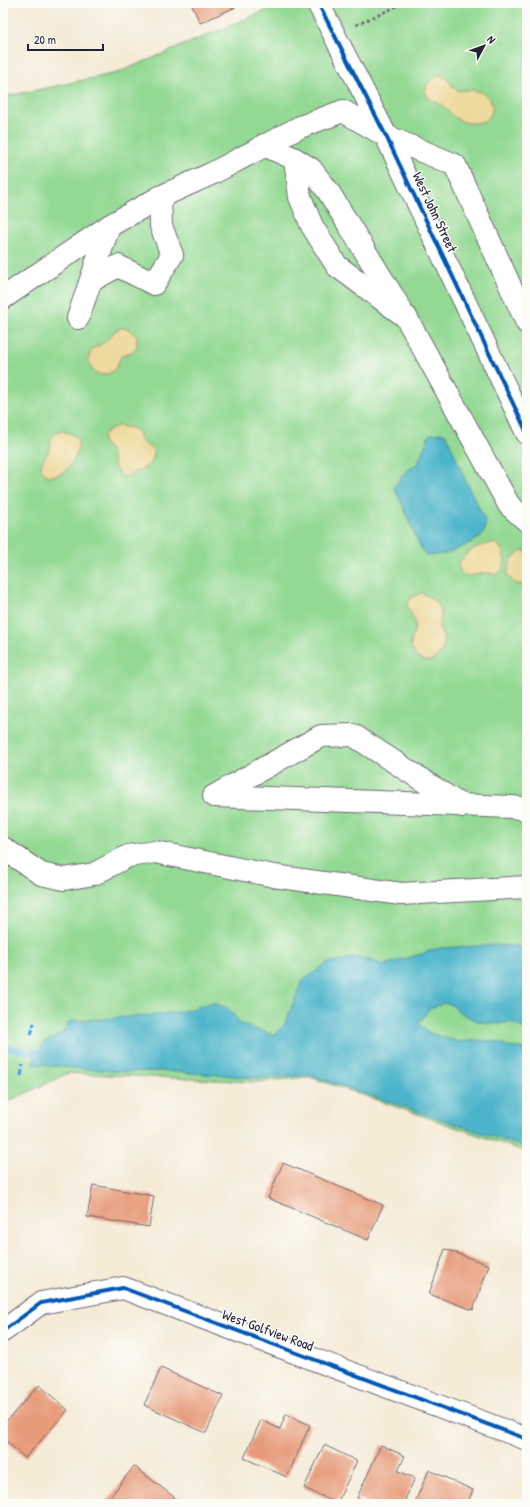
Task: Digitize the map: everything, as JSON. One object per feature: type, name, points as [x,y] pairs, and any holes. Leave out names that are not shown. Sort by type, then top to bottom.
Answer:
[{"type":"street","name":"West John Street","points":[[318,3],[386,136],[527,433]]},
{"type":"street","points":[[3,298],[109,226],[160,197],[213,173],[300,127],[343,111],[386,136],[455,164],[527,323]]},
{"type":"street","points":[[264,145],[295,159],[311,169],[328,191],[406,317],[509,505],[527,521]]},
{"type":"street","points":[[295,159],[300,197],[312,226],[337,266],[406,317]]},
{"type":"street","points":[[91,281],[118,266],[154,284],[172,255],[161,226],[160,197]]},
{"type":"street","points":[[78,318],[109,226]]},
{"type":"street","points":[[462,806],[353,735],[321,736],[214,796],[462,806],[512,807],[527,809]]},
{"type":"street","points":[[3,848],[41,874],[64,879],[94,874],[128,856],[155,852],[274,876],[401,894],[527,887]]},
{"type":"street","name":"West Golfview Road","points":[[3,1331],[41,1303],[123,1288],[527,1438]]},
{"type":"path","points":[[334,35],[404,3]]},
{"type":"green space","points":[[284,3],[527,3],[527,1152],[310,1077],[257,1082],[68,1073],[3,1104],[3,97],[117,73]]},
{"type":"sand","points":[[442,75],[458,91],[472,90],[483,93],[489,98],[492,105],[492,112],[488,118],[481,122],[464,122],[455,118],[439,103],[431,100],[425,91],[427,85],[433,78]]},
{"type":"sand","points":[[121,328],[128,328],[137,336],[137,348],[132,352],[122,355],[115,369],[110,373],[104,375],[94,372],[89,362],[89,356],[92,350],[105,342],[113,333]]},
{"type":"sand","points":[[120,426],[136,431],[140,440],[154,453],[150,465],[125,477],[118,472],[114,466],[112,455],[103,441],[106,432],[114,427]]},
{"type":"sand","points":[[62,431],[74,435],[78,440],[77,453],[66,470],[55,476],[48,476],[42,471],[42,463],[48,453],[52,436],[57,432]]},
{"type":"sand","points":[[495,543],[502,550],[505,560],[503,569],[500,572],[495,575],[484,573],[467,576],[461,571],[458,566],[460,561],[468,552],[484,545]]},
{"type":"sand","points":[[521,551],[527,551],[527,586],[514,583],[507,575],[511,559]]},
{"type":"sand","points":[[421,593],[431,598],[439,606],[441,613],[439,627],[444,641],[438,656],[435,659],[427,661],[418,658],[412,648],[411,642],[415,624],[407,605],[411,598]]},
{"type":"sand","points":[[3,873],[8,879],[10,889],[3,898]]},
{"type":"water","points":[[437,433],[446,434],[466,482],[485,520],[485,530],[481,537],[446,554],[426,556],[417,540],[403,505],[394,488],[403,474],[418,463],[429,435]]},
{"type":"water","points":[[496,945],[518,946],[527,953],[527,1030],[511,1022],[497,1024],[484,1023],[472,1019],[447,1003],[429,1009],[418,1024],[432,1034],[459,1042],[477,1040],[499,1042],[509,1047],[527,1049],[527,1148],[309,1075],[260,1078],[162,1071],[125,1072],[49,1066],[33,1063],[43,1043],[62,1034],[70,1021],[156,1015],[189,1010],[212,1002],[229,1009],[241,1024],[274,1035],[285,1024],[302,981],[327,963],[359,957],[385,965],[440,948]]},
{"type":"building","points":[[191,3],[234,3],[236,7],[200,23]]},
{"type":"building","points":[[283,1163],[383,1205],[368,1240],[268,1198]]},
{"type":"building","points":[[93,1185],[154,1196],[149,1227],[87,1217]]},
{"type":"building","points":[[445,1249],[489,1265],[473,1310],[429,1294]]},
{"type":"building","points":[[161,1368],[223,1396],[206,1433],[144,1405]]},
{"type":"building","points":[[39,1385],[68,1410],[25,1458],[3,1438],[3,1425]]},
{"type":"building","points":[[286,1414],[310,1425],[287,1477],[244,1458],[261,1420],[280,1429]]},
{"type":"building","points":[[324,1445],[357,1461],[337,1503],[304,1488]]},
{"type":"building","points":[[381,1445],[405,1456],[398,1471],[415,1478],[403,1504],[371,1504],[357,1498]]},
{"type":"building","points":[[134,1466],[183,1504],[113,1504],[108,1500]]},
{"type":"building","points":[[429,1470],[473,1490],[467,1504],[414,1504]]},
{"type":"waterway","points":[[3,1047],[38,1053]]},
{"type":"marked path","points":[[31,1035],[34,1023]]},
{"type":"marked path","points":[[21,1076],[23,1065]]},
{"type":"cycle path","points":[[318,3],[386,136],[527,433]]},
{"type":"cycle path","points":[[3,1331],[41,1303],[123,1288],[527,1439]]}]
